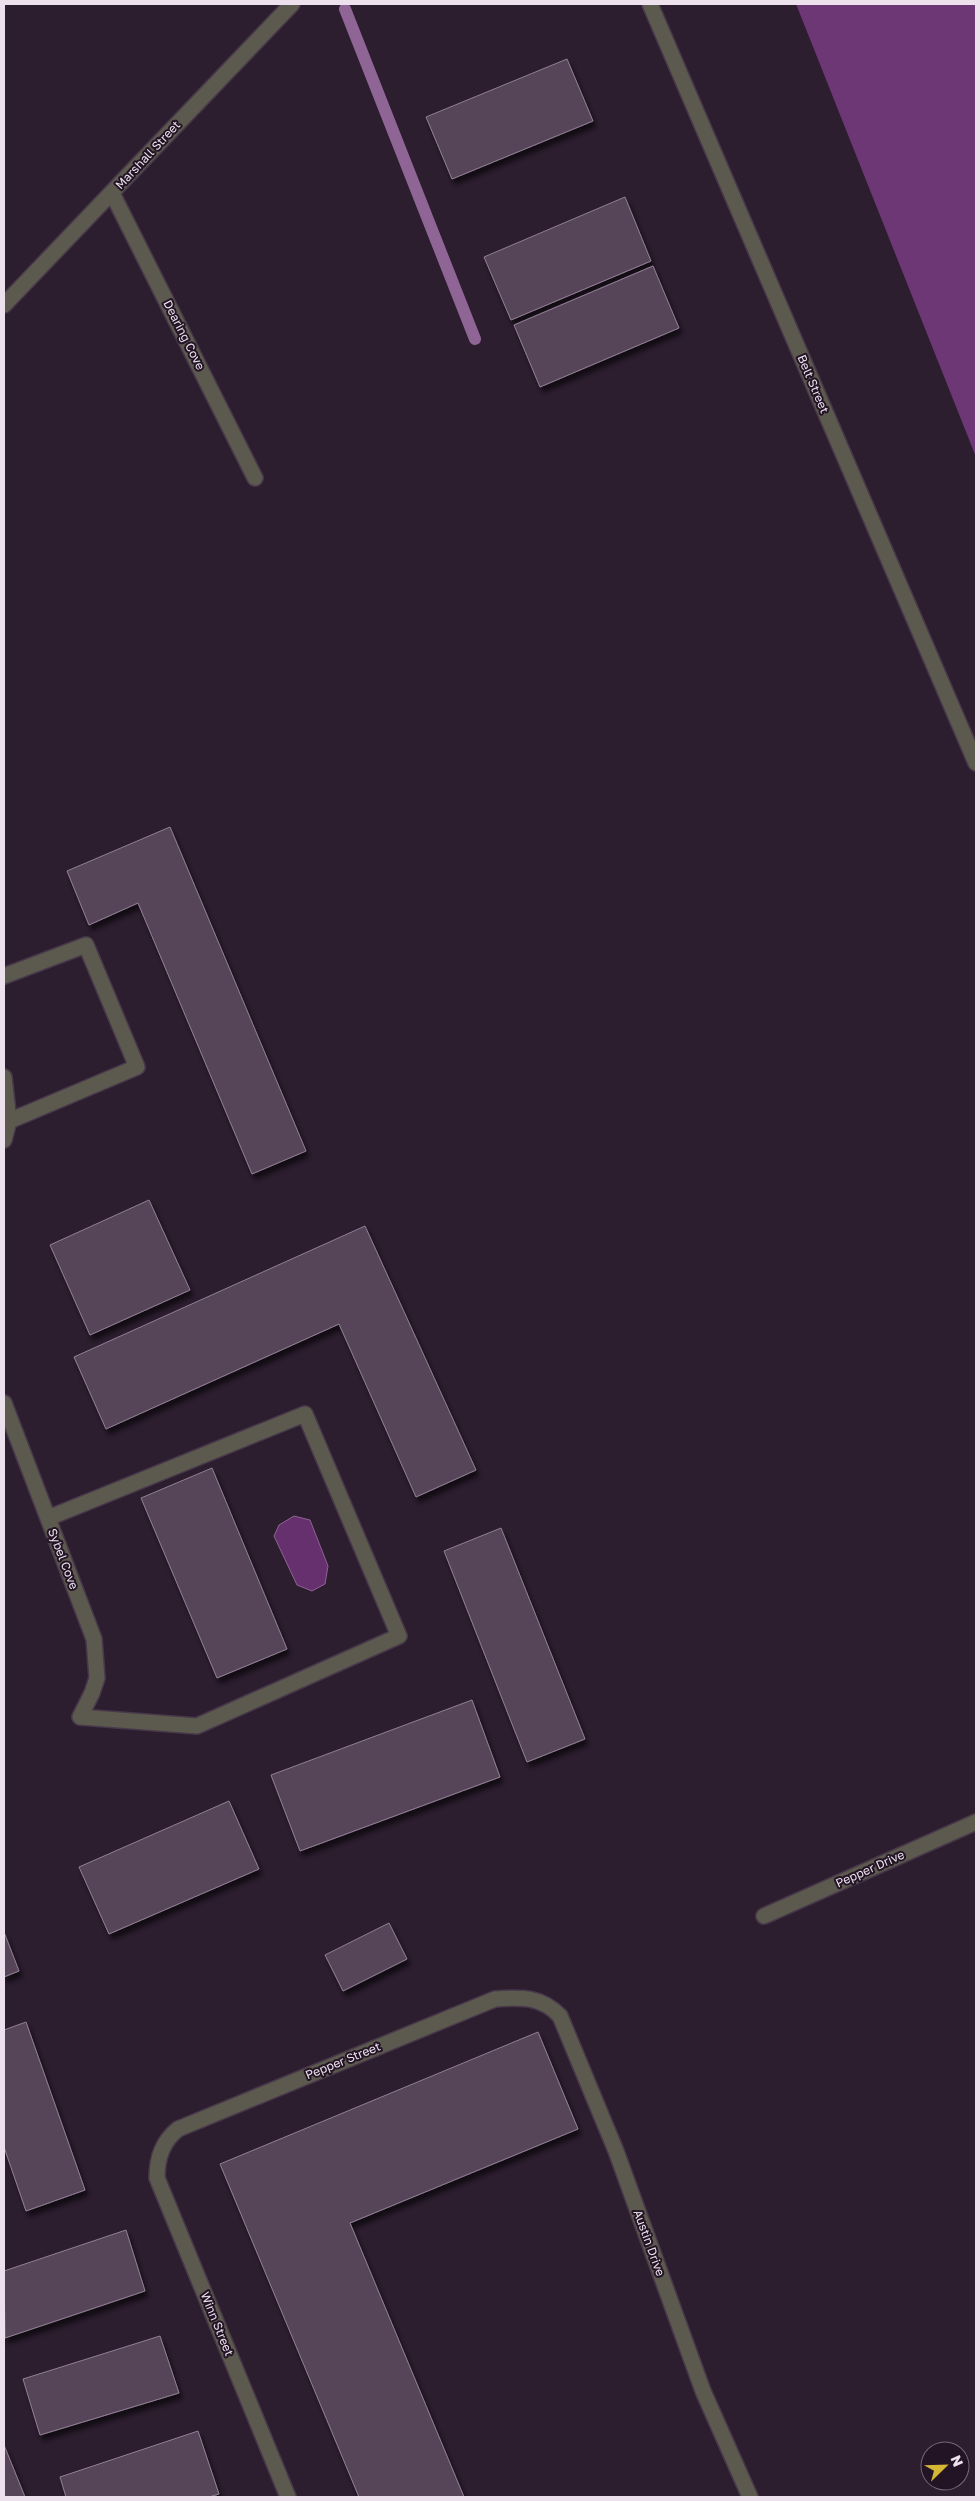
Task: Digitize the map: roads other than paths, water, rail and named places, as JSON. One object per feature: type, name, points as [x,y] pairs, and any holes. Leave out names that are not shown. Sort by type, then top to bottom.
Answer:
[{"type":"street","name":"Marshall Street","points":[[4,305],[292,4]]},
{"type":"street","name":"Belt Street","points":[[650,4],[976,764]]},
{"type":"street","name":"Dearing Cove","points":[[112,193],[255,478]]},
{"type":"street","points":[[4,976],[86,945],[137,1067],[9,1121]]},
{"type":"street","points":[[4,1077],[9,1121],[4,1140]]},
{"type":"street","name":"Sybel Cove","points":[[4,1402],[48,1518],[94,1639],[97,1678],[92,1694],[80,1716],[197,1726],[399,1636],[305,1414],[48,1518]]},
{"type":"street","name":"Pepper Drive","points":[[764,1916],[976,1822]]},
{"type":"street","name":"Pepper Street","points":[[162,2150],[167,2138],[178,2129],[495,1999],[521,1997],[537,1999]]},
{"type":"street","name":"Austin Drive","points":[[537,1999],[551,2007],[560,2016],[616,2150],[703,2391],[750,2497]]},
{"type":"street","name":"Winn Street","points":[[162,2150],[157,2165],[157,2178],[288,2497]]},
{"type":"waterway","points":[[345,9],[475,339]]}]
